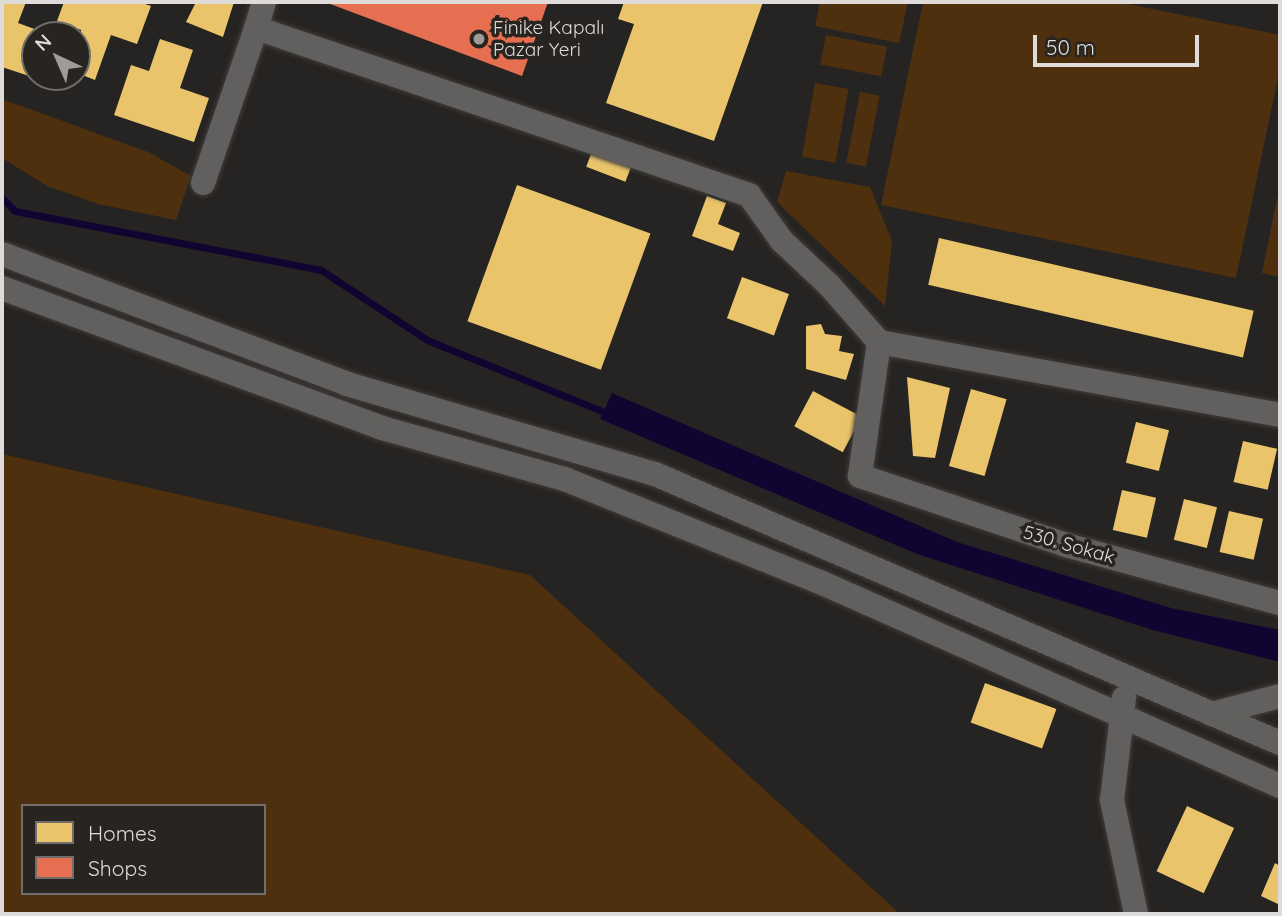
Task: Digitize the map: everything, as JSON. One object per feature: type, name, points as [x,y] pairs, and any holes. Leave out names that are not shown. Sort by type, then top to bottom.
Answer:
[{"type":"street","points":[[203,183],[264,2]]},
{"type":"street","points":[[256,28],[749,195],[782,241],[829,285],[879,342],[1280,415]]},
{"type":"street","points":[[2,254],[347,384],[655,474],[1280,743]]},
{"type":"street","points":[[2,288],[382,428],[565,479],[1119,711],[1280,786]]},
{"type":"street","name":"530. Sokak","points":[[879,342],[860,477],[1066,545],[1280,603]]},
{"type":"street","points":[[1131,678],[1119,711],[1112,800],[1136,914]]},
{"type":"street","points":[[1211,714],[1280,696]]},
{"type":"shaded area","points":[[820,2],[908,2],[899,43],[815,26]]},
{"type":"shaded area","points":[[923,2],[1118,2],[1280,35],[1280,68],[1236,278],[881,205]]},
{"type":"shaded area","points":[[826,35],[887,47],[881,76],[820,64]]},
{"type":"shaded area","points":[[815,83],[848,89],[835,163],[802,157]]},
{"type":"shaded area","points":[[860,92],[880,96],[866,166],[846,163]]},
{"type":"shaded area","points":[[2,99],[148,152],[191,176],[176,220],[98,204],[47,186],[2,158]]},
{"type":"shaded area","points":[[786,171],[870,187],[892,241],[885,306],[777,202]]},
{"type":"shaded area","points":[[1280,184],[1280,277],[1262,273]]},
{"type":"shaded area","points":[[612,393],[957,542],[1171,608],[1280,630],[1280,662],[1153,630],[917,554],[600,419]]},
{"type":"shaded area","points":[[2,454],[530,575],[900,914],[2,914]]},
{"type":"building: Homes","points":[[2,2],[26,2],[18,23],[21,24],[21,73],[2,67]]},
{"type":"building: Homes","points":[[64,2],[139,2],[151,6],[137,44],[111,35],[95,80],[91,78],[91,21],[57,21]]},
{"type":"building: Homes","points":[[196,2],[234,2],[223,37],[186,22]]},
{"type":"building: Homes","points":[[624,2],[763,2],[714,141],[606,103],[634,24],[618,19]]},
{"type":"building: Homes","points":[[160,39],[193,50],[180,88],[209,98],[194,142],[114,115],[131,65],[149,71]]},
{"type":"building: Homes","points":[[593,149],[632,164],[625,182],[586,167]]},
{"type":"building: Homes","points":[[517,185],[650,234],[601,370],[467,321]]},
{"type":"building: Homes","points":[[707,196],[726,203],[718,224],[740,233],[733,251],[692,236]]},
{"type":"building: Homes","points":[[939,238],[1254,311],[1243,357],[928,285]]},
{"type":"building: Homes","points":[[742,277],[789,294],[774,335],[727,318]]},
{"type":"building: Homes","points":[[821,324],[825,334],[842,336],[839,351],[854,354],[846,380],[806,369],[806,326]]},
{"type":"building: Homes","points":[[907,377],[950,388],[935,458],[913,456]]},
{"type":"building: Homes","points":[[971,389],[1007,399],[985,476],[949,466]]},
{"type":"building: Homes","points":[[813,391],[862,417],[843,452],[794,426]]},
{"type":"building: Homes","points":[[1136,422],[1169,430],[1159,471],[1126,463]]},
{"type":"building: Homes","points":[[1243,441],[1277,449],[1268,490],[1234,482]]},
{"type":"building: Homes","points":[[1122,490],[1156,498],[1147,538],[1113,530]]},
{"type":"building: Homes","points":[[1184,499],[1217,507],[1207,548],[1174,540]]},
{"type":"building: Homes","points":[[1229,511],[1263,519],[1254,560],[1220,552]]},
{"type":"building: Homes","points":[[985,683],[1056,709],[1042,748],[971,722]]},
{"type":"building: Homes","points":[[1187,806],[1234,828],[1204,893],[1157,871]]},
{"type":"building: Homes","points":[[1275,863],[1280,866],[1280,905],[1261,896]]},
{"type":"building: Shops","name":"Finike Kapalı Pazar Yeri","points":[[325,2],[548,2],[522,76]]},
{"type":"waterway","points":[[2,198],[15,211],[321,270],[427,340],[609,414]]},
{"type":"place","name":"Finike Kapalı Pazar Yeri","points":[[479,39]]}]
